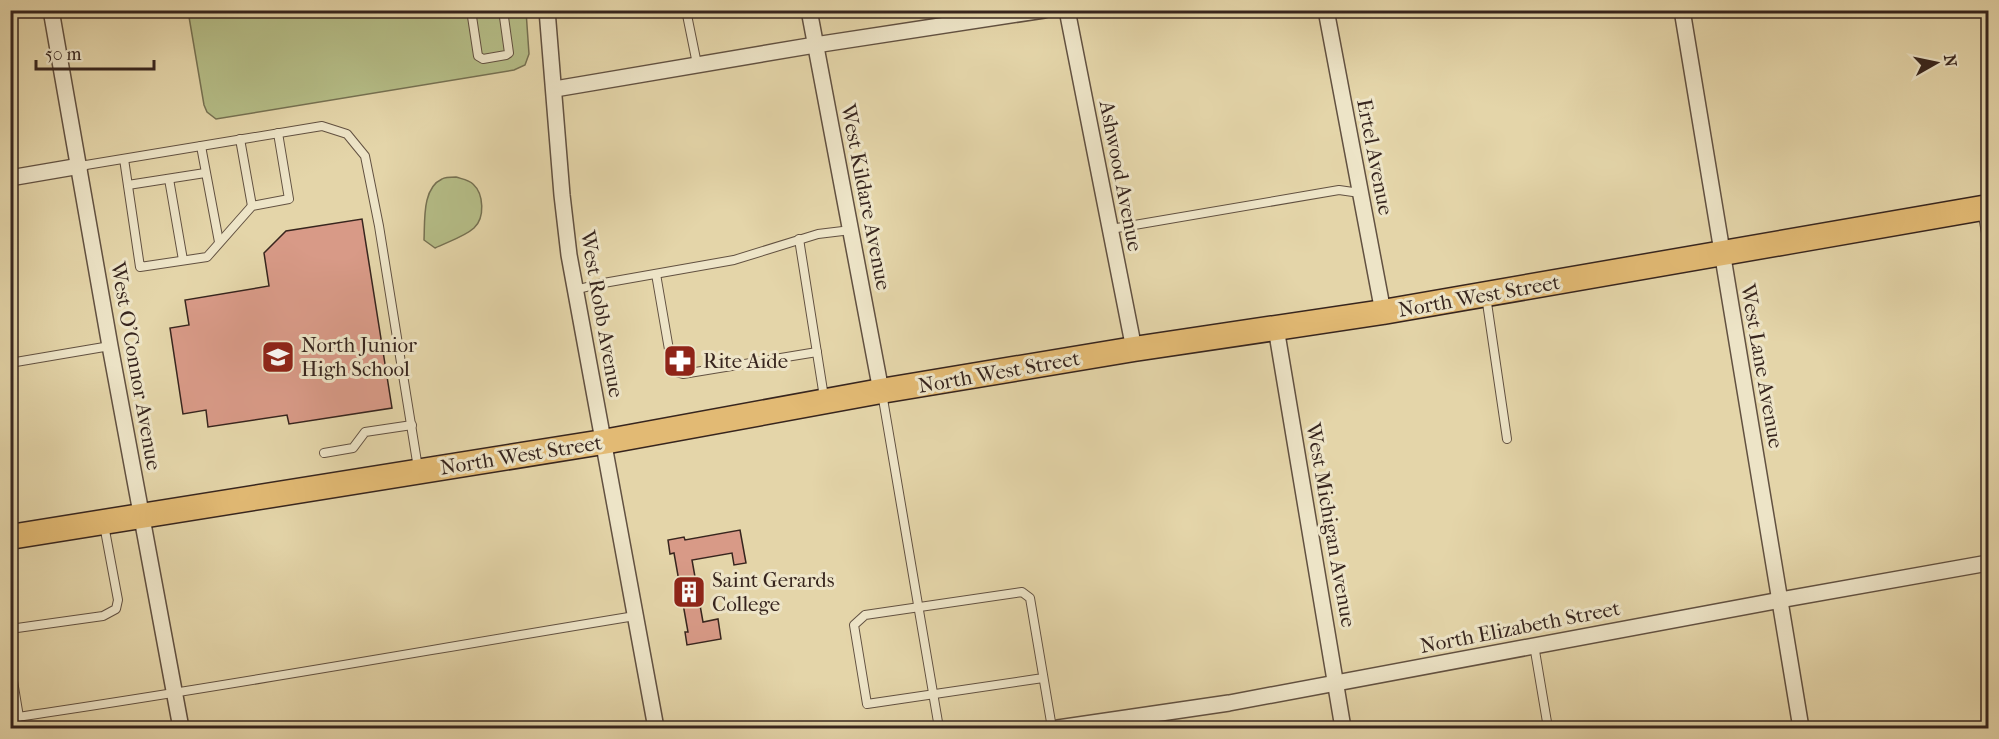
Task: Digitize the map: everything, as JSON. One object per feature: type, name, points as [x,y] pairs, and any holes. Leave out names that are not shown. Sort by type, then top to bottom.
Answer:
[{"type":"main road","name":"North West Street","points":[[10,537],[603,442],[881,391],[1134,349],[1383,312],[1985,208]]},
{"type":"street","name":"West O'Connor Avenue","points":[[51,10],[110,346],[182,729]]},
{"type":"street","name":"West Robb Avenue","points":[[547,10],[565,226],[656,729]]},
{"type":"street","name":"West Kildare Avenue","points":[[809,10],[881,391]]},
{"type":"street","points":[[555,89],[697,64],[1044,10]]},
{"type":"street","name":"Ashwood Avenue","points":[[1067,10],[1134,349]]},
{"type":"street","name":"Ertel Avenue","points":[[1326,10],[1383,312]]},
{"type":"street","name":"West Lane Avenue","points":[[1682,10],[1801,729]]},
{"type":"street","points":[[10,178],[80,166]]},
{"type":"street","name":"West Michigan Avenue","points":[[1276,328],[1343,729]]},
{"type":"street","name":"North Elizabeth Street","points":[[1058,728],[1229,703],[1989,563]]},
{"type":"lane","points":[[471,10],[478,56],[483,59],[509,53],[503,10]]},
{"type":"lane","points":[[686,10],[697,64]]},
{"type":"lane","points":[[80,166],[322,126],[347,134],[365,156],[379,226],[419,471]]},
{"type":"lane","points":[[124,159],[140,267],[207,257],[252,206],[289,199],[278,133]]},
{"type":"lane","points":[[240,140],[252,206]]},
{"type":"lane","points":[[201,146],[219,242]]},
{"type":"lane","points":[[128,185],[205,173]]},
{"type":"lane","points":[[169,179],[183,260]]},
{"type":"lane","points":[[1111,230],[1340,190],[1360,193]]},
{"type":"lane","points":[[1985,208],[1989,245]]},
{"type":"lane","points":[[575,291],[598,284],[734,260],[818,234],[851,230]]},
{"type":"lane","points":[[799,239],[825,402]]},
{"type":"lane","points":[[656,274],[672,367],[676,372],[683,374],[817,352]]},
{"type":"lane","points":[[1485,294],[1507,439]]},
{"type":"lane","points":[[10,363],[110,346]]},
{"type":"lane","points":[[881,391],[939,729]]},
{"type":"lane","points":[[324,453],[353,448],[365,432],[412,425]]},
{"type":"lane","points":[[10,629],[103,616],[116,609],[118,600],[103,522]]},
{"type":"lane","points":[[1043,678],[867,704],[854,625],[865,615],[1022,592],[1030,598],[1052,729]]},
{"type":"lane","points":[[10,663],[15,717],[175,694],[422,650],[635,616]]},
{"type":"lane","points":[[1534,645],[1548,729]]},
{"type":"green space","points":[[188,11],[526,11],[529,54],[525,65],[514,70],[216,119],[207,112],[204,105]]},
{"type":"green space","points":[[456,177],[470,182],[477,188],[482,206],[480,218],[478,224],[470,231],[435,248],[424,240],[428,197],[436,183],[443,178]]},
{"type":"building","points":[[362,219],[392,408],[289,424],[287,415],[208,427],[206,410],[183,414],[170,328],[189,325],[185,300],[269,286],[264,253],[286,231]]},
{"type":"building","name":"Saint Gerards College","points":[[740,530],[746,563],[734,565],[732,553],[692,560],[703,622],[718,619],[721,639],[687,645],[685,632],[688,632],[674,553],[670,554],[668,540],[684,537],[685,540]]},
{"type":"place","name":"North Junior High School","points":[[278,357]]},
{"type":"place","name":"Rite Aide","points":[[680,361]]},
{"type":"place","name":"Saint Gerards College","points":[[689,592]]}]
